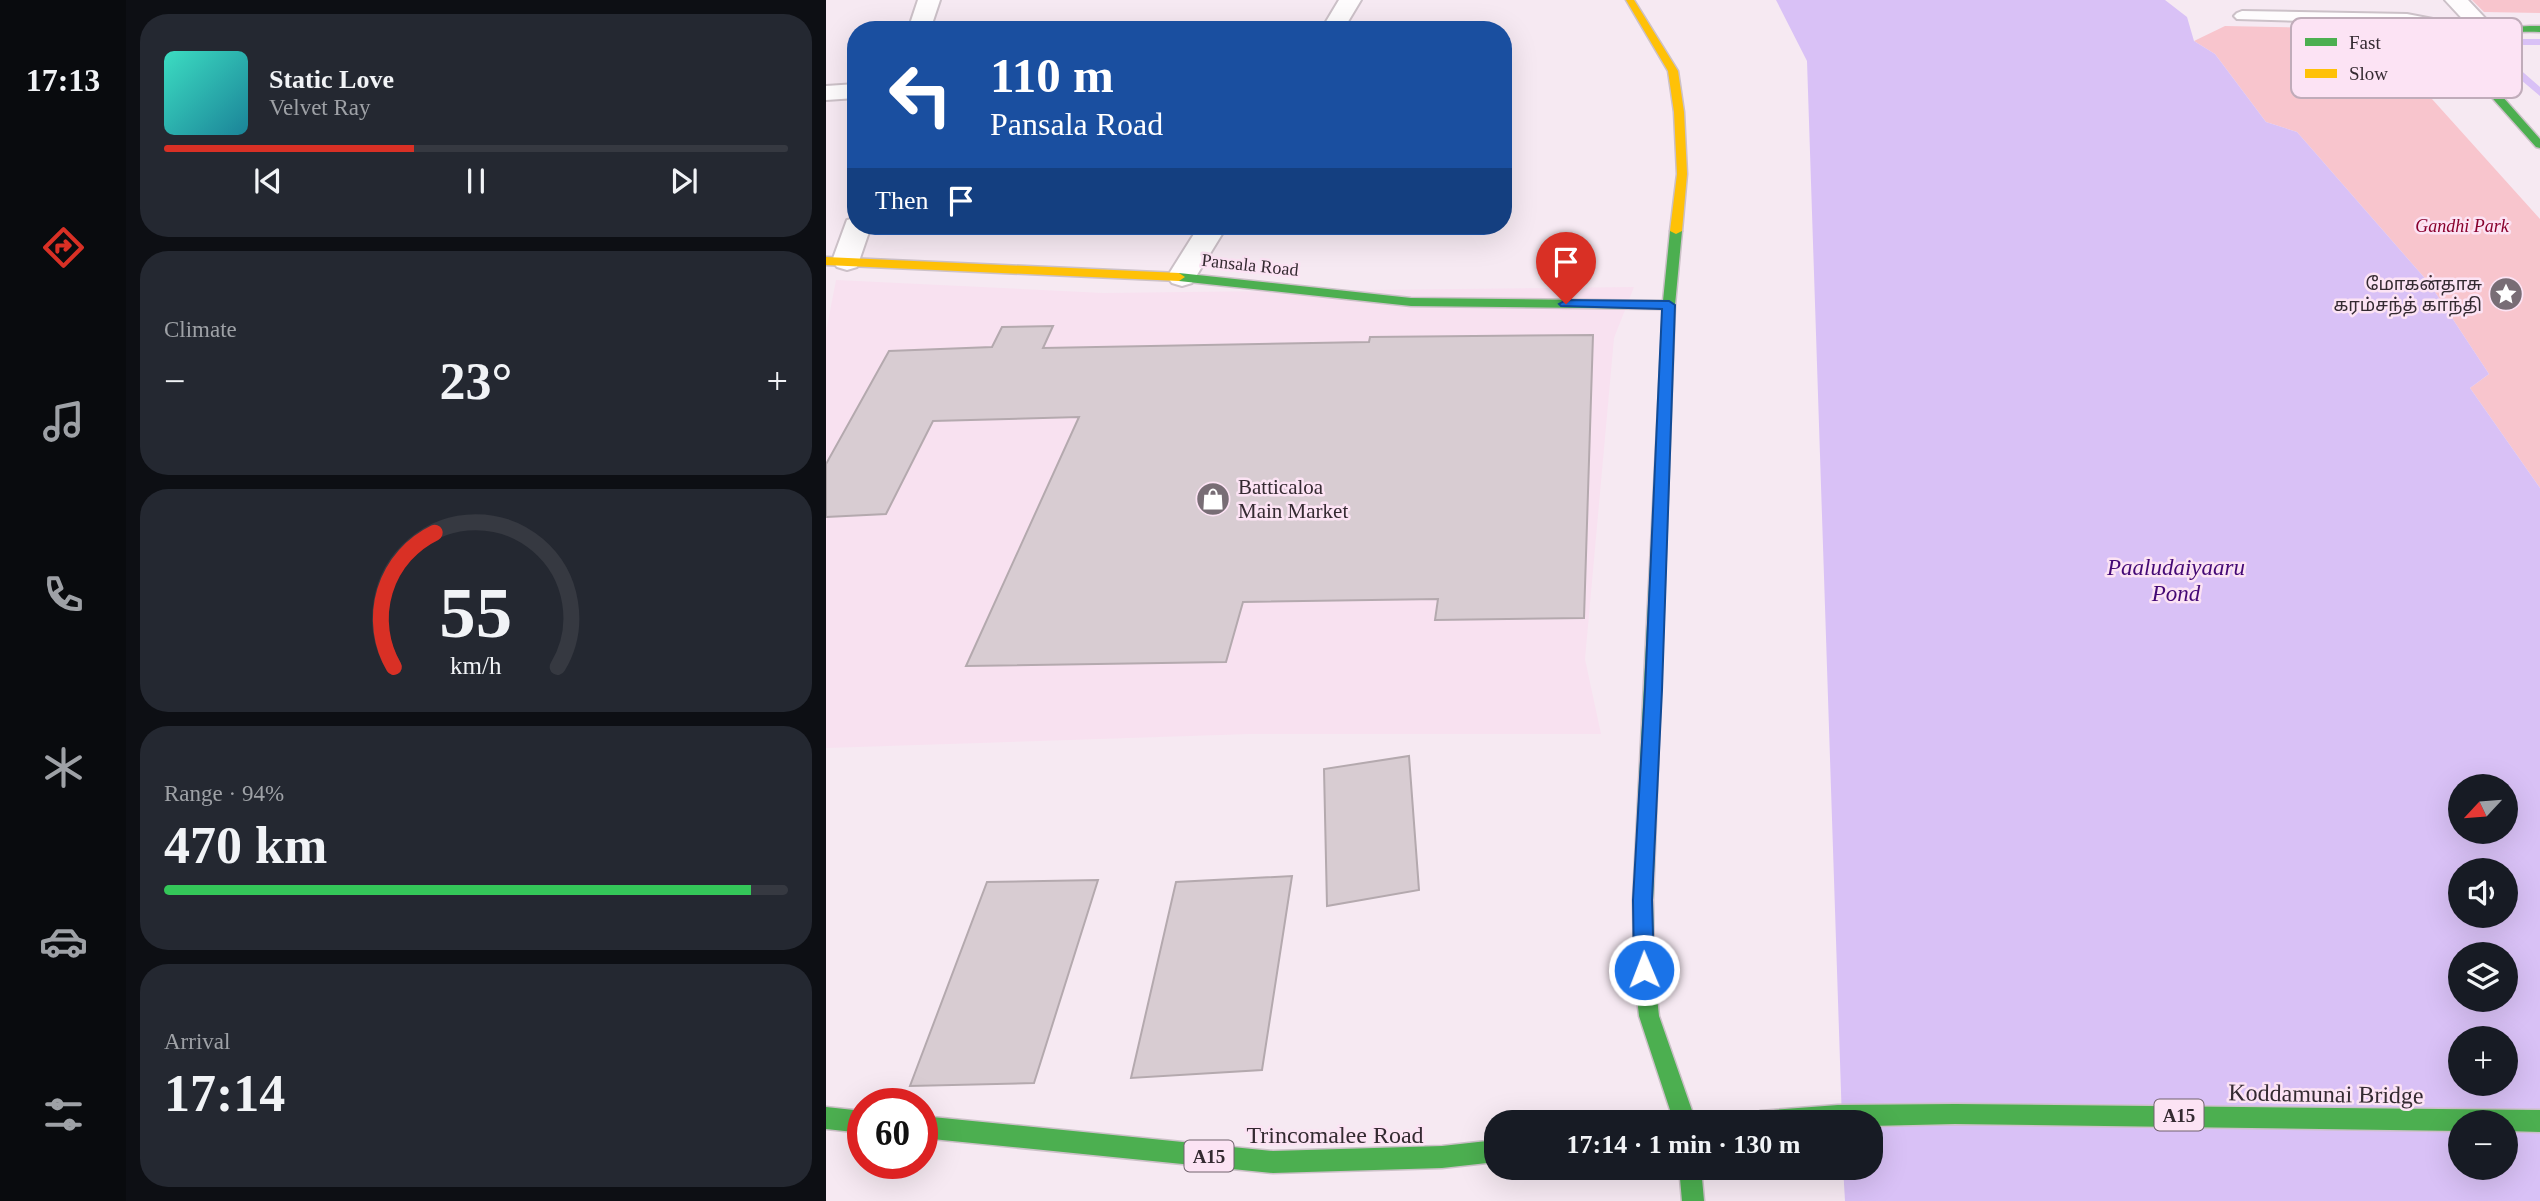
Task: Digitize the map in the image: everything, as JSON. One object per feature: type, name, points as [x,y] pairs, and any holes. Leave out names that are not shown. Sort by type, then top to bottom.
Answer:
[{"type":"main road","points":[[1630,0],[1673,71],[1679,112],[1682,174],[1669,305],[1643,900],[1644,970],[1649,1016],[1681,1110]]},
{"type":"main road","points":[[2522,30],[2540,29]]},
{"type":"main road","points":[[2498,98],[2540,145]]},
{"type":"main road","name":"Pansala Road","points":[[836,261],[1182,277],[1411,302],[1669,305]]},
{"type":"main road","name":"Koddamunai Bridge","points":[[1883,1116],[2279,1116],[2540,1121]]},
{"type":"main road","points":[[826,1118],[847,1120]]},
{"type":"main road","name":"Trincomalee Road","points":[[938,1129],[1273,1162],[1442,1157],[1484,1152]]},
{"type":"main road","points":[[1691,1180],[1692,1201]]},
{"type":"street","points":[[922,21],[929,0]]},
{"type":"street","points":[[1337,21],[1350,0]]},
{"type":"street","points":[[2455,0],[2473,18]]},
{"type":"street","points":[[826,93],[847,92]]},
{"type":"street","points":[[836,261],[852,235]]},
{"type":"street","points":[[1182,277],[1208,235]]},
{"type":"lane","points":[[2242,16],[2352,18]]},
{"type":"shaded area","name":"Batticaloa Main Market","points":[[836,280],[1103,293],[1634,287],[1614,338],[1585,659],[1601,734],[1250,734],[826,748],[826,332]]},
{"type":"green space","points":[[2472,0],[2540,0],[2540,13],[2484,12]]},
{"type":"green space","name":"Gandhi Park","points":[[2225,26],[2291,27],[2291,98],[2431,98],[2540,219],[2540,488],[2470,388],[2489,374],[2429,283],[2297,132],[2266,122],[2215,54],[2194,41]]},
{"type":"water","name":"Paaludaiyaaru Pond","points":[[1776,0],[2165,0],[2187,17],[2194,41],[2215,54],[2266,122],[2297,132],[2429,283],[2489,374],[2470,388],[2540,488],[2540,1201],[1845,1201],[1844,1180],[1883,1180],[1883,1110],[1842,1110],[1807,61]]},
{"type":"building","points":[[1053,326],[1043,348],[1369,342],[1370,337],[1593,335],[1584,618],[1435,620],[1438,599],[1243,602],[1226,662],[966,666],[1079,417],[933,421],[886,514],[826,517],[826,464],[889,351],[992,347],[1002,327]]},
{"type":"building","points":[[1409,756],[1419,890],[1327,906],[1324,769]]},
{"type":"building","points":[[1292,876],[1262,1070],[1131,1078],[1176,882]]},
{"type":"building","points":[[1098,880],[1034,1083],[910,1086],[987,882]]},
{"type":"waterway","points":[[2522,42],[2540,42]]},
{"type":"waterway","points":[[2522,77],[2540,93]]},
{"type":"traffic: fast","points":[[2522,29],[2540,29]]},
{"type":"traffic: fast","points":[[2498,98],[2540,145]]},
{"type":"traffic: fast","points":[[1676,231],[1669,305],[1643,900],[1644,970],[1649,1016],[1681,1110]]},
{"type":"traffic: fast","points":[[1179,277],[1411,302],[1669,305]]},
{"type":"traffic: fast","points":[[1883,1115],[2540,1121]]},
{"type":"traffic: fast","points":[[826,1118],[847,1120]]},
{"type":"traffic: fast","points":[[938,1129],[1273,1162],[1442,1157],[1484,1152]]},
{"type":"traffic: fast","points":[[1691,1180],[1693,1201]]},
{"type":"traffic: slow","points":[[1630,0],[1673,71],[1679,112],[1682,174],[1676,231]]},
{"type":"traffic: slow","points":[[826,261],[1179,277]]},
{"type":"place","name":"மோகன்தாசு கரம்சந்த் காந்தி","points":[[2506,294]]},
{"type":"place","name":"Batticaloa Main Market","points":[[1213,499]]},
{"type":"route","points":[[1566,304],[1669,305],[1643,900],[1644,970]]}]
